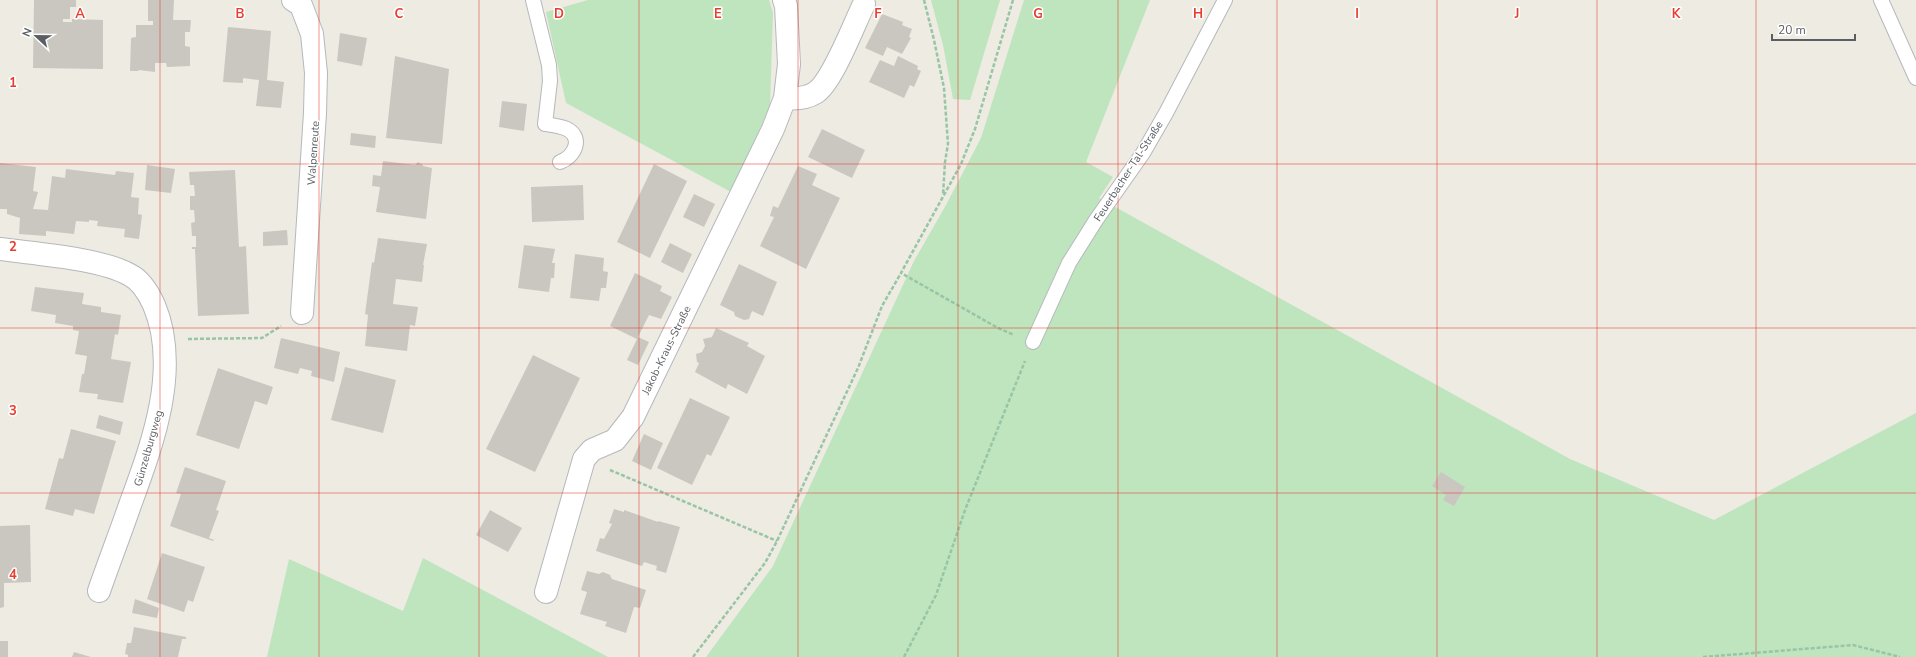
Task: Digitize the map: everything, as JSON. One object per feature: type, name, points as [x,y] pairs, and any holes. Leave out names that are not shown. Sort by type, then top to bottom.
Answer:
[{"type":"street","name":"Jakob-Kraus-Straße","points":[[584,459],[592,450],[615,440],[633,417],[773,129],[785,98],[789,64],[786,6],[784,0]]},
{"type":"street","name":"Walpenreute","points":[[300,2],[312,34],[316,73],[315,113],[302,313]]},
{"type":"street","points":[[785,98],[798,99],[815,93],[829,77],[864,4]]},
{"type":"street","name":"Günzelburgweg","points":[[0,249],[84,261],[120,270],[132,275],[143,285],[152,299],[158,315],[163,339],[164,376],[156,428],[148,455],[99,591]]},
{"type":"street","points":[[546,592],[584,459]]},
{"type":"lane","points":[[533,0],[549,65],[550,81],[545,124],[568,130],[575,137],[576,146],[573,152],[568,159],[560,162]]},
{"type":"lane","name":"Feuerbacher-Tal-Straße","points":[[1033,342],[1069,263],[1096,220],[1143,153],[1166,113],[1225,0]]},
{"type":"lane","points":[[1881,0],[1916,78]]},
{"type":"path","points":[[924,0],[944,88],[948,144],[945,162],[943,195]]},
{"type":"path","points":[[693,657],[765,563],[777,541],[858,368],[882,306],[961,164],[975,129],[1013,0]]},
{"type":"path","points":[[901,273],[998,328],[1033,342],[965,510],[936,595],[904,657]]},
{"type":"path","points":[[163,339],[262,338]]},
{"type":"path","points":[[584,459],[777,541]]},
{"type":"path","points":[[1703,657],[1712,655],[1853,646],[1900,657]]},
{"type":"green space","points":[[588,0],[769,0],[773,13],[770,106],[731,192],[566,103],[546,12]]},
{"type":"green space","points":[[931,0],[1000,0],[970,100],[953,99],[943,45]]},
{"type":"green space","points":[[1024,0],[1150,0],[1086,162],[1113,177],[1099,198],[1570,459],[1714,520],[1916,413],[1916,657],[706,657],[773,566],[914,261],[946,205],[981,138]]},
{"type":"green space","points":[[423,558],[608,657],[267,657],[289,559],[403,611]]},
{"type":"building","points":[[34,0],[76,0],[76,7],[70,7],[70,19],[63,19],[63,22],[72,22],[72,19],[103,20],[103,69],[33,68]]},
{"type":"building","points":[[148,0],[174,0],[173,20],[191,20],[190,32],[185,32],[185,46],[190,47],[190,66],[167,67],[166,63],[155,63],[155,72],[139,70],[130,71],[131,38],[136,37],[136,25],[153,25],[153,21],[148,21]]},
{"type":"building","points":[[882,14],[903,22],[902,25],[912,29],[909,37],[911,38],[902,54],[887,47],[883,56],[865,48]]},
{"type":"building","points":[[228,27],[271,31],[267,80],[284,82],[281,108],[256,106],[259,80],[243,78],[243,83],[223,82]]},
{"type":"building","points":[[340,33],[367,38],[362,66],[337,61]]},
{"type":"building","points":[[395,56],[449,69],[442,144],[386,138]]},
{"type":"building","points":[[898,56],[918,66],[917,69],[921,71],[914,87],[910,85],[904,98],[869,82],[880,60],[894,66]]},
{"type":"building","points":[[502,101],[527,104],[524,131],[499,127]]},
{"type":"building","points":[[822,129],[865,150],[852,178],[808,157]]},
{"type":"building","points":[[351,133],[376,136],[375,148],[350,145]]},
{"type":"building","points":[[383,161],[415,165],[418,162],[423,166],[432,168],[426,219],[376,212],[380,187],[372,186],[373,175],[381,176]]},
{"type":"building","points":[[0,163],[36,167],[33,191],[38,192],[33,209],[48,210],[52,176],[65,178],[66,169],[115,175],[116,171],[134,173],[131,197],[139,198],[138,214],[142,215],[139,239],[124,237],[125,229],[97,226],[98,221],[89,220],[89,222],[76,221],[74,234],[46,231],[46,236],[19,234],[20,218],[7,214],[7,209],[0,209]]},
{"type":"building","points":[[654,164],[687,181],[650,258],[617,242]]},
{"type":"building","points":[[147,165],[175,169],[171,193],[145,190]]},
{"type":"building","points":[[798,166],[817,174],[812,185],[840,198],[806,269],[760,246],[774,217],[770,216],[773,206],[778,208]]},
{"type":"building","points":[[235,170],[239,247],[246,246],[249,314],[198,316],[195,249],[192,249],[192,247],[196,247],[196,236],[192,236],[191,223],[195,222],[194,210],[190,210],[190,196],[195,196],[194,185],[190,185],[189,172]]},
{"type":"building","points":[[583,185],[584,220],[532,222],[531,187]]},
{"type":"building","points":[[694,194],[715,204],[704,227],[683,217]]},
{"type":"building","points":[[287,230],[288,245],[263,246],[263,232]]},
{"type":"building","points":[[378,238],[427,244],[423,265],[422,282],[396,279],[393,304],[418,307],[415,326],[410,325],[407,351],[365,346],[368,315],[365,314],[372,262],[374,263]]},
{"type":"building","points":[[670,243],[692,254],[683,273],[661,262]]},
{"type":"building","points":[[524,245],[555,249],[552,263],[555,263],[554,278],[551,278],[549,292],[518,288]]},
{"type":"building","points":[[575,254],[604,258],[603,271],[608,272],[606,288],[601,288],[599,301],[570,298]]},
{"type":"building","points":[[739,264],[777,282],[763,316],[752,311],[749,319],[744,320],[735,316],[734,312],[720,305]]},
{"type":"building","points":[[635,273],[662,286],[660,291],[672,297],[661,319],[649,315],[638,337],[649,342],[638,365],[627,360],[637,339],[610,326]]},
{"type":"building","points":[[35,287],[84,293],[82,304],[101,307],[101,312],[121,315],[118,335],[115,334],[111,359],[131,362],[123,403],[97,399],[98,394],[79,392],[87,356],[75,354],[79,331],[73,330],[73,326],[55,323],[56,315],[31,311]]},
{"type":"building","points":[[716,328],[749,343],[747,346],[765,356],[747,394],[728,384],[726,389],[695,372],[699,363],[697,362],[696,354],[702,352],[705,346],[703,339],[712,337]]},
{"type":"building","points":[[281,338],[340,352],[334,382],[311,376],[312,371],[300,368],[298,374],[274,368]]},
{"type":"building","points":[[533,355],[580,378],[535,472],[486,449]]},
{"type":"building","points":[[345,367],[396,380],[383,433],[331,420]]},
{"type":"building","points":[[218,368],[273,387],[267,405],[255,401],[239,449],[196,435]]},
{"type":"building","points":[[690,398],[730,417],[711,456],[707,454],[692,485],[657,468]]},
{"type":"building","points":[[99,415],[123,422],[120,435],[96,428]]},
{"type":"building","points":[[71,429],[116,441],[94,514],[75,509],[73,516],[45,509],[59,458],[63,459]]},
{"type":"building","points":[[644,434],[663,443],[651,470],[632,461]]},
{"type":"building","points":[[185,467],[226,481],[216,510],[219,511],[209,538],[214,540],[213,541],[170,526],[181,494],[176,493]]},
{"type":"building","points":[[1441,472],[1465,487],[1454,506],[1443,500],[1446,495],[1432,486]]},
{"type":"building","points":[[614,509],[624,512],[624,510],[658,522],[680,527],[666,573],[656,570],[657,566],[644,562],[642,566],[596,551],[600,538],[604,539],[612,524],[609,523]]},
{"type":"building","points":[[490,510],[522,528],[508,552],[476,535]]},
{"type":"building","points":[[30,525],[31,582],[4,583],[4,607],[0,608],[0,526]]},
{"type":"building","points":[[162,553],[205,567],[193,602],[188,600],[184,612],[147,599]]},
{"type":"building","points":[[587,571],[599,574],[603,572],[610,575],[612,579],[646,590],[640,608],[634,607],[626,633],[605,626],[607,622],[580,614],[587,592],[581,590]]},
{"type":"building","points":[[135,599],[159,608],[157,618],[132,613]]},
{"type":"building","points":[[134,627],[186,637],[186,639],[182,639],[178,657],[128,657],[128,655],[125,654],[127,643],[131,643]]},
{"type":"building","points":[[0,641],[8,641],[8,657],[0,657]]},
{"type":"building","points":[[74,652],[91,657],[72,657]]}]
